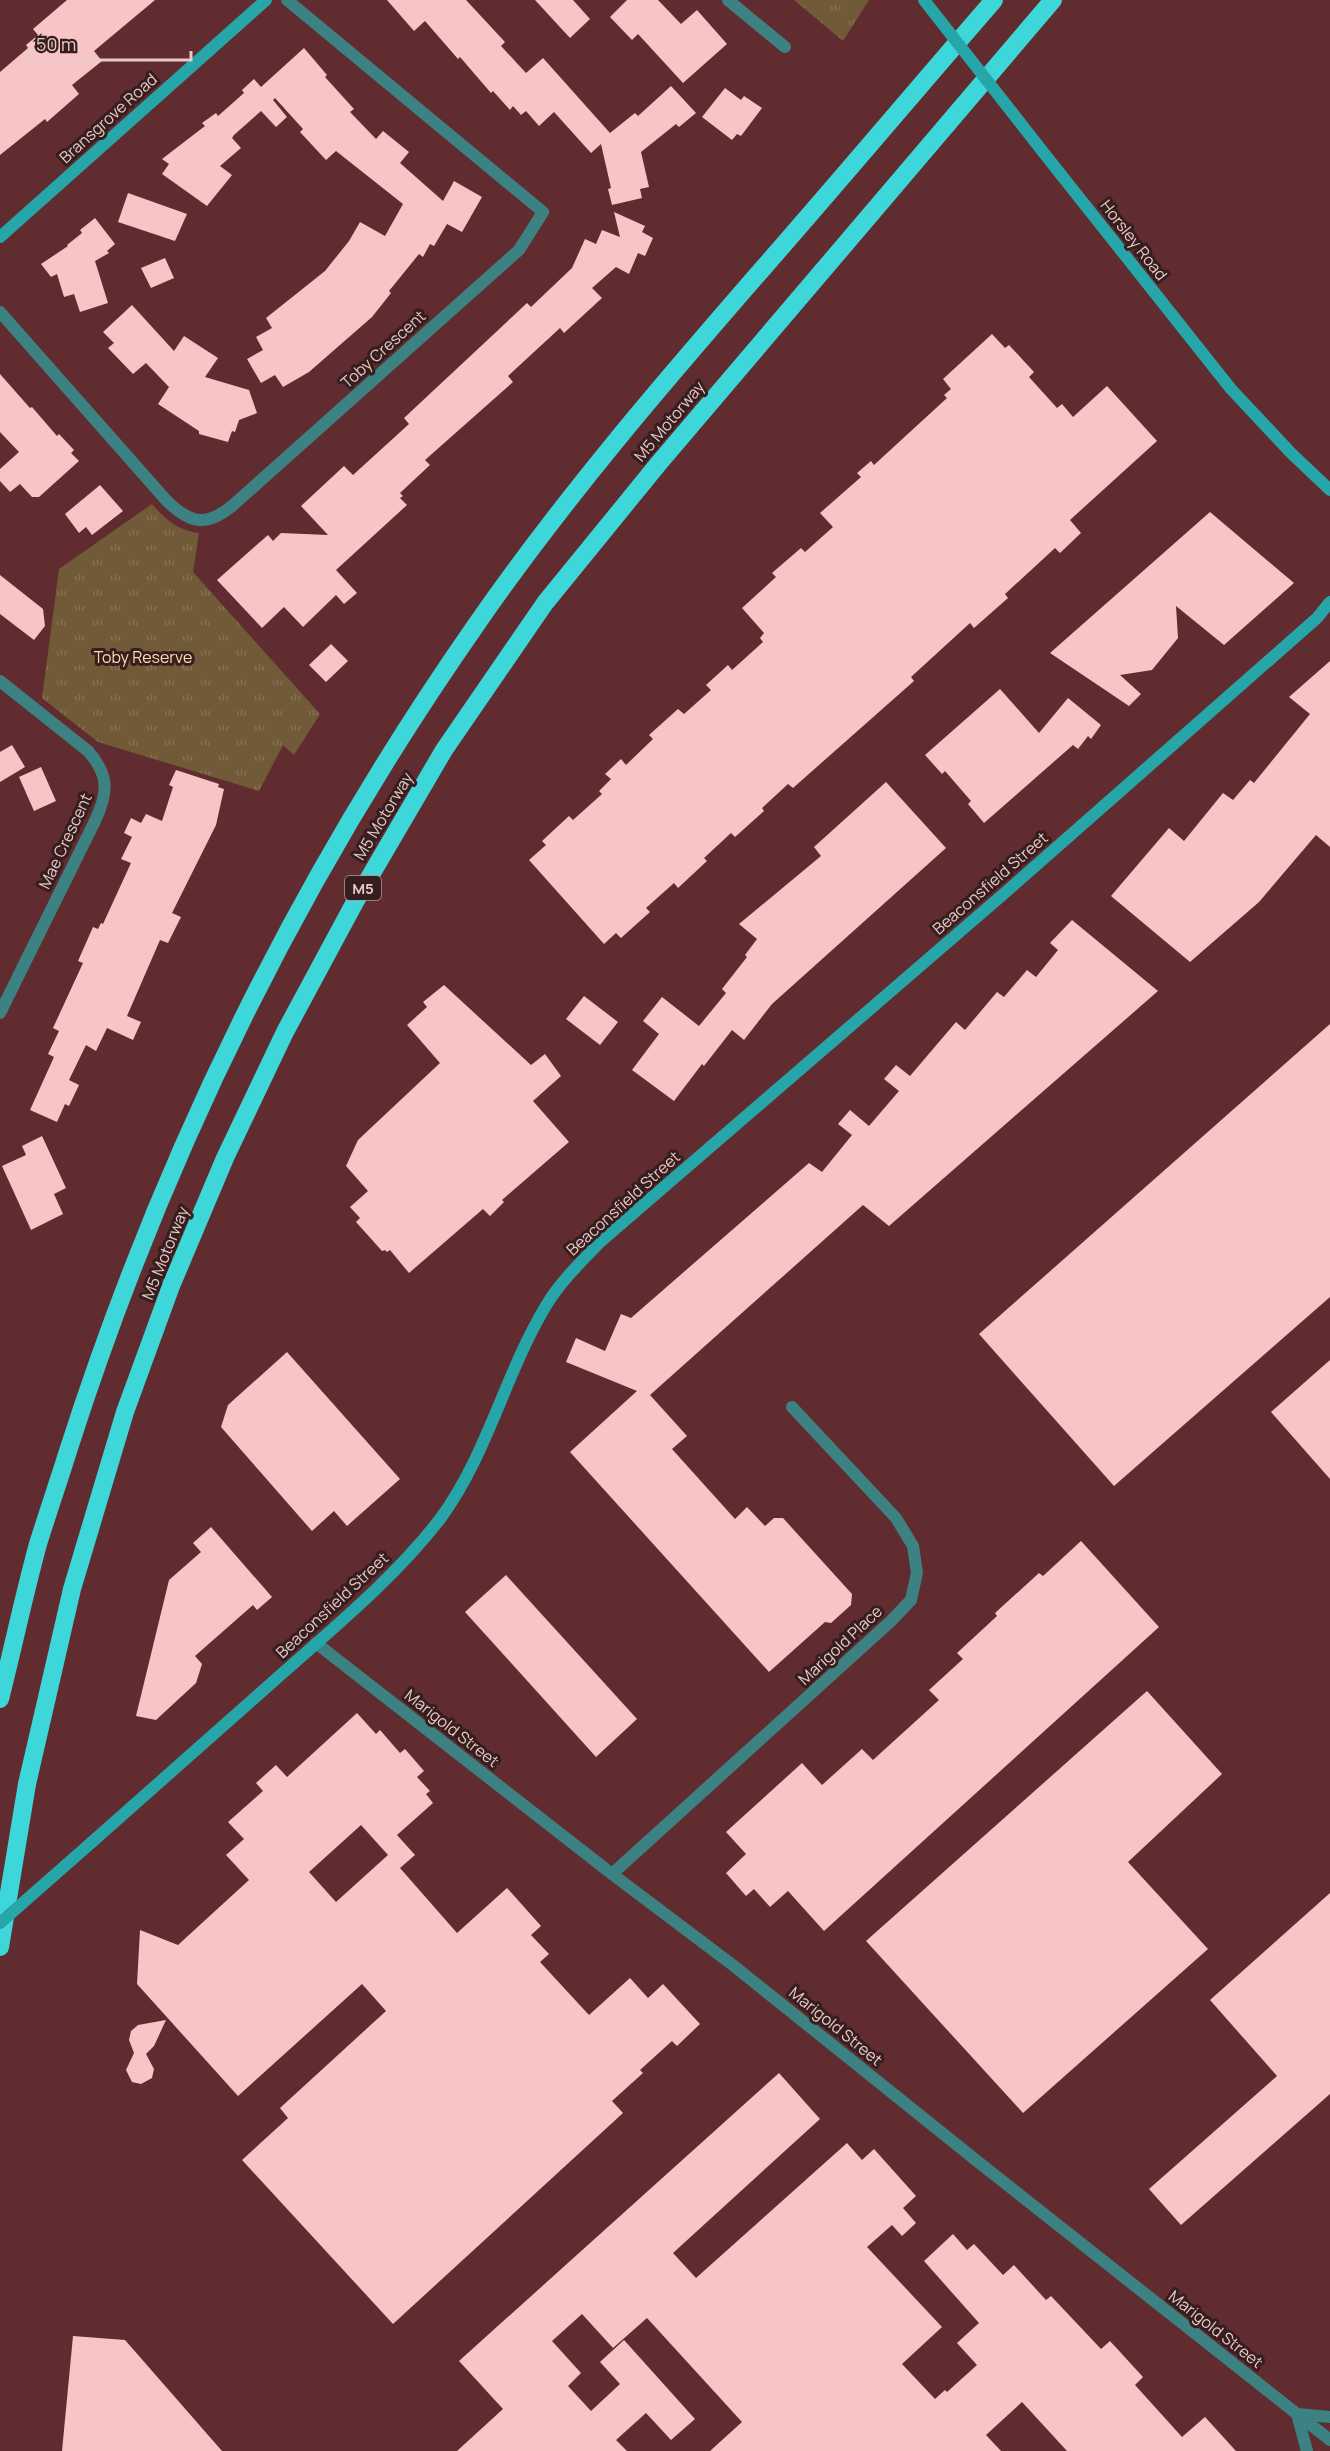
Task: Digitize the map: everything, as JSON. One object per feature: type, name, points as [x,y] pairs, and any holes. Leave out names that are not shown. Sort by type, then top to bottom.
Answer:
[{"type":"highway","name":"M5 Motorway","points":[[0,1699],[38,1544],[93,1373],[136,1256],[183,1143],[230,1043],[291,924],[344,829],[411,721],[477,623],[601,457],[994,0]]},
{"type":"highway","name":"M5 Motorway","points":[[0,1947],[27,1784],[64,1623],[125,1412],[171,1286],[225,1158],[285,1032],[344,922],[444,750],[545,603],[658,463],[1053,0]]},
{"type":"main road","name":"Bransgrove Road","points":[[0,237],[266,0]]},
{"type":"main road","name":"Horsley Road","points":[[924,0],[1231,388],[1291,453],[1330,490]]},
{"type":"main road","name":"Beaconsfield Street","points":[[0,1923],[382,1584],[441,1517],[476,1457],[529,1336],[548,1303],[572,1270],[600,1243],[1317,618],[1330,602]]},
{"type":"main road","points":[[1317,618],[1330,611]]},
{"type":"street","name":"Toby Crescent","points":[[0,312],[166,500],[185,516],[208,521],[232,506],[519,250],[543,212],[287,0]]},
{"type":"street","points":[[728,0],[785,47]]},
{"type":"street","name":"Mae Crescent","points":[[0,681],[88,751],[98,763],[104,777],[105,792],[99,813],[0,1013]]},
{"type":"street","name":"Marigold Place","points":[[612,1874],[911,1600],[917,1573],[913,1546],[902,1527],[792,1407]]},
{"type":"street","name":"Marigold Street","points":[[316,1643],[612,1874],[735,1966],[1330,2440]]},
{"type":"street","points":[[1307,2451],[1297,2414],[1330,2417]]},
{"type":"green space","points":[[794,0],[869,0],[843,41]]},
{"type":"green space","name":"Toby Reserve","points":[[152,504],[172,523],[199,533],[193,572],[320,714],[294,755],[283,745],[259,791],[98,742],[42,698],[59,569]]},
{"type":"building","points":[[67,0],[155,0],[94,51],[102,61],[72,85],[79,94],[47,122],[45,119],[0,155],[0,72],[28,48],[26,45],[38,35],[33,29]]},
{"type":"building","points":[[387,0],[466,0],[505,42],[501,46],[526,73],[543,58],[610,133],[635,113],[638,116],[671,86],[696,113],[679,127],[676,124],[641,152],[649,187],[640,189],[642,198],[612,205],[608,189],[611,188],[601,144],[591,153],[554,112],[539,126],[526,111],[521,115],[513,106],[510,110],[493,91],[491,93],[460,57],[458,59],[425,21],[414,31]]},
{"type":"building","points":[[535,0],[573,0],[590,19],[570,38]]},
{"type":"building","points":[[627,0],[658,0],[681,24],[697,10],[727,44],[683,83],[638,34],[632,40],[610,17]]},
{"type":"building","points":[[304,48],[327,75],[325,77],[354,109],[350,112],[376,139],[383,131],[409,152],[400,163],[443,201],[454,181],[482,197],[462,232],[447,224],[434,246],[430,244],[423,257],[419,254],[389,291],[391,293],[372,317],[309,372],[283,387],[275,375],[261,383],[247,359],[263,350],[256,337],[272,328],[266,318],[325,271],[349,241],[360,222],[385,236],[403,204],[336,151],[326,160],[300,132],[303,129],[275,98],[273,100],[287,117],[276,127],[261,111],[234,135],[232,138],[241,148],[220,166],[232,175],[207,206],[162,174],[169,164],[162,159],[205,126],[202,123],[216,113],[218,116],[244,93],[242,90],[254,79],[261,87]]},
{"type":"building","points":[[725,88],[741,100],[744,96],[762,108],[741,136],[737,134],[732,140],[702,117]]},
{"type":"building","points":[[128,193],[187,214],[175,241],[118,222]]},
{"type":"building","points":[[614,212],[645,226],[642,232],[653,238],[645,256],[638,253],[629,274],[616,267],[592,288],[602,298],[564,333],[560,328],[508,376],[513,382],[425,460],[430,465],[400,493],[403,496],[400,498],[407,505],[336,570],[357,593],[344,604],[336,595],[303,627],[284,607],[262,628],[217,580],[268,535],[273,541],[281,533],[328,535],[301,506],[344,466],[353,475],[409,424],[404,418],[527,303],[531,307],[572,268],[585,239],[596,244],[602,230],[620,237]]},
{"type":"building","points":[[95,218],[115,244],[107,251],[109,253],[95,261],[108,303],[80,312],[74,294],[64,297],[57,274],[51,277],[41,264],[68,246],[82,233],[80,230]]},
{"type":"building","points":[[165,258],[174,278],[151,288],[141,268]]},
{"type":"building","points":[[132,305],[174,351],[184,336],[218,358],[205,377],[249,390],[257,413],[239,420],[228,442],[199,434],[199,431],[158,404],[169,387],[146,363],[133,374],[108,348],[114,343],[103,332]]},
{"type":"building","points":[[992,334],[1005,348],[1009,345],[1034,372],[1029,377],[1057,408],[1062,404],[1073,417],[1107,386],[1157,441],[1070,520],[1081,533],[1060,553],[1055,548],[1005,594],[1008,598],[974,628],[970,623],[911,677],[914,681],[793,788],[788,784],[762,808],[764,811],[735,837],[731,833],[704,858],[707,861],[678,888],[674,883],[646,908],[650,912],[621,938],[616,933],[604,944],[529,860],[546,845],[542,841],[569,816],[573,820],[602,794],[599,791],[611,779],[605,774],[621,759],[626,765],[653,739],[649,735],[678,709],[684,714],[711,690],[706,685],[728,665],[732,670],[763,642],[760,638],[764,633],[742,608],[776,577],[772,573],[801,548],[805,552],[833,527],[820,513],[861,477],[857,473],[871,461],[874,465],[947,398],[944,395],[951,389],[943,379]]},
{"type":"building","points":[[0,374],[57,436],[59,434],[74,450],[71,453],[79,461],[39,497],[32,497],[20,484],[10,492],[0,481],[0,469],[19,452],[0,432]]},
{"type":"building","points":[[100,485],[123,511],[92,535],[86,527],[79,533],[65,514]]},
{"type":"building","points":[[1210,512],[1294,583],[1224,645],[1176,606],[1178,638],[1152,670],[1120,675],[1141,694],[1129,706],[1050,653]]},
{"type":"building","points":[[0,575],[43,609],[45,626],[34,640],[0,614]]},
{"type":"building","points":[[331,644],[348,661],[326,682],[309,665]]},
{"type":"building","points":[[1330,661],[1330,847],[1316,835],[1259,902],[1190,962],[1111,896],[1169,828],[1184,841],[1223,793],[1233,800],[1250,780],[1254,783],[1310,714],[1289,697]]},
{"type":"building","points":[[1000,689],[1039,733],[1068,698],[1101,725],[1091,739],[1088,736],[1078,749],[1073,745],[984,823],[968,804],[971,801],[945,771],[942,774],[925,755]]},
{"type":"building","points":[[12,745],[25,767],[0,782],[0,752]]},
{"type":"building","points":[[41,767],[56,801],[34,811],[19,777]]},
{"type":"building","points":[[176,770],[219,784],[218,787],[224,789],[216,825],[172,913],[181,917],[168,943],[160,940],[127,1016],[141,1022],[133,1040],[107,1028],[96,1051],[86,1045],[69,1080],[79,1085],[69,1106],[65,1104],[57,1122],[30,1110],[54,1057],[48,1054],[59,1031],[53,1028],[83,963],[78,961],[93,927],[98,929],[101,923],[103,924],[131,863],[121,859],[132,837],[124,833],[131,818],[141,823],[146,814],[162,821],[173,787],[169,785]]},
{"type":"building","points":[[886,782],[946,848],[772,1004],[744,1040],[732,1030],[674,1101],[632,1070],[659,1034],[643,1021],[662,997],[699,1026],[726,993],[722,989],[747,957],[745,955],[757,939],[739,924],[821,856],[814,847]]},
{"type":"building","points":[[1072,920],[1158,991],[889,1226],[863,1205],[650,1395],[687,1436],[672,1449],[735,1519],[747,1507],[765,1526],[774,1518],[783,1518],[852,1594],[851,1605],[831,1623],[825,1622],[769,1672],[570,1452],[637,1391],[566,1362],[576,1338],[605,1351],[621,1314],[631,1318],[809,1163],[822,1172],[852,1135],[838,1124],[850,1110],[869,1126],[899,1091],[884,1079],[896,1065],[910,1076],[956,1022],[965,1030],[997,992],[1004,997],[1027,970],[1036,977],[1058,950],[1050,943]]},
{"type":"building","points":[[444,985],[531,1065],[545,1054],[561,1076],[533,1101],[569,1142],[502,1200],[504,1202],[490,1216],[483,1209],[409,1273],[390,1250],[382,1251],[356,1222],[360,1218],[350,1207],[368,1191],[346,1166],[358,1140],[440,1063],[407,1025],[427,1007],[423,1002]]},
{"type":"building","points":[[584,996],[618,1022],[600,1045],[566,1019]]},
{"type":"building","points":[[1330,1024],[1330,1297],[1114,1486],[979,1334]]},
{"type":"building","points":[[42,1136],[66,1188],[54,1194],[63,1214],[31,1230],[2,1166],[26,1155],[22,1146]]},
{"type":"building","points":[[287,1352],[400,1479],[347,1526],[334,1511],[312,1531],[221,1427],[228,1405]]},
{"type":"building","points":[[1330,1360],[1330,1479],[1271,1412]]},
{"type":"building","points":[[211,1527],[272,1597],[257,1610],[253,1605],[195,1656],[202,1664],[196,1683],[156,1720],[136,1716],[169,1580],[201,1552],[193,1543]]},
{"type":"building","points":[[1081,1541],[1159,1627],[824,1931],[788,1891],[770,1907],[754,1889],[746,1896],[726,1873],[746,1854],[726,1832],[802,1763],[822,1785],[862,1749],[873,1760],[939,1700],[929,1690],[963,1659],[957,1653],[997,1616],[995,1613],[1039,1573],[1043,1576]]},
{"type":"building","points":[[506,1575],[637,1719],[596,1757],[465,1612]]},
{"type":"building","points":[[1147,1691],[1222,1774],[1128,1862],[1208,1949],[1023,2113],[866,1941]]},
{"type":"building","points":[[357,1713],[376,1734],[380,1730],[400,1753],[405,1749],[424,1771],[417,1777],[430,1791],[426,1794],[433,1803],[397,1835],[415,1855],[400,1868],[457,1933],[507,1888],[541,1926],[531,1935],[549,1954],[540,1962],[589,2015],[630,1978],[648,1998],[663,1984],[700,2024],[677,2046],[672,2041],[640,2070],[643,2073],[612,2101],[623,2113],[393,2324],[242,2160],[288,2118],[280,2108],[386,2011],[362,1984],[238,2096],[137,1984],[140,1930],[178,1945],[249,1880],[226,1855],[244,1839],[228,1822],[263,1791],[256,1783],[276,1765],[287,1777]],"holes":[[[361,1825],[388,1855],[336,1902],[309,1872]]]},
{"type":"building","points":[[1330,1893],[1330,2094],[1181,2225],[1149,2189],[1277,2076],[1210,2000]]},
{"type":"building","points":[[166,2020],[154,2046],[146,2054],[154,2069],[152,2078],[141,2084],[132,2082],[126,2070],[134,2053],[129,2040],[131,2031],[138,2025]]},
{"type":"building","points":[[779,2073],[820,2119],[673,2253],[696,2278],[847,2143],[862,2160],[874,2149],[916,2196],[903,2208],[916,2223],[902,2236],[892,2225],[867,2247],[942,2327],[902,2364],[935,2399],[945,2390],[947,2392],[977,2365],[957,2343],[979,2323],[924,2261],[953,2234],[967,2250],[974,2244],[1003,2275],[1014,2265],[1046,2300],[1051,2296],[1101,2349],[1110,2341],[1143,2377],[1135,2385],[1182,2437],[1205,2417],[1236,2451],[1067,2451],[1022,2402],[986,2435],[1001,2451],[710,2451],[742,2422],[647,2318],[613,2348],[582,2314],[552,2341],[581,2373],[568,2386],[591,2411],[620,2384],[600,2362],[624,2340],[695,2419],[671,2440],[646,2413],[616,2440],[627,2451],[457,2451],[503,2409],[459,2361]]},
{"type":"building","points":[[73,2336],[125,2340],[222,2451],[62,2451]]}]
